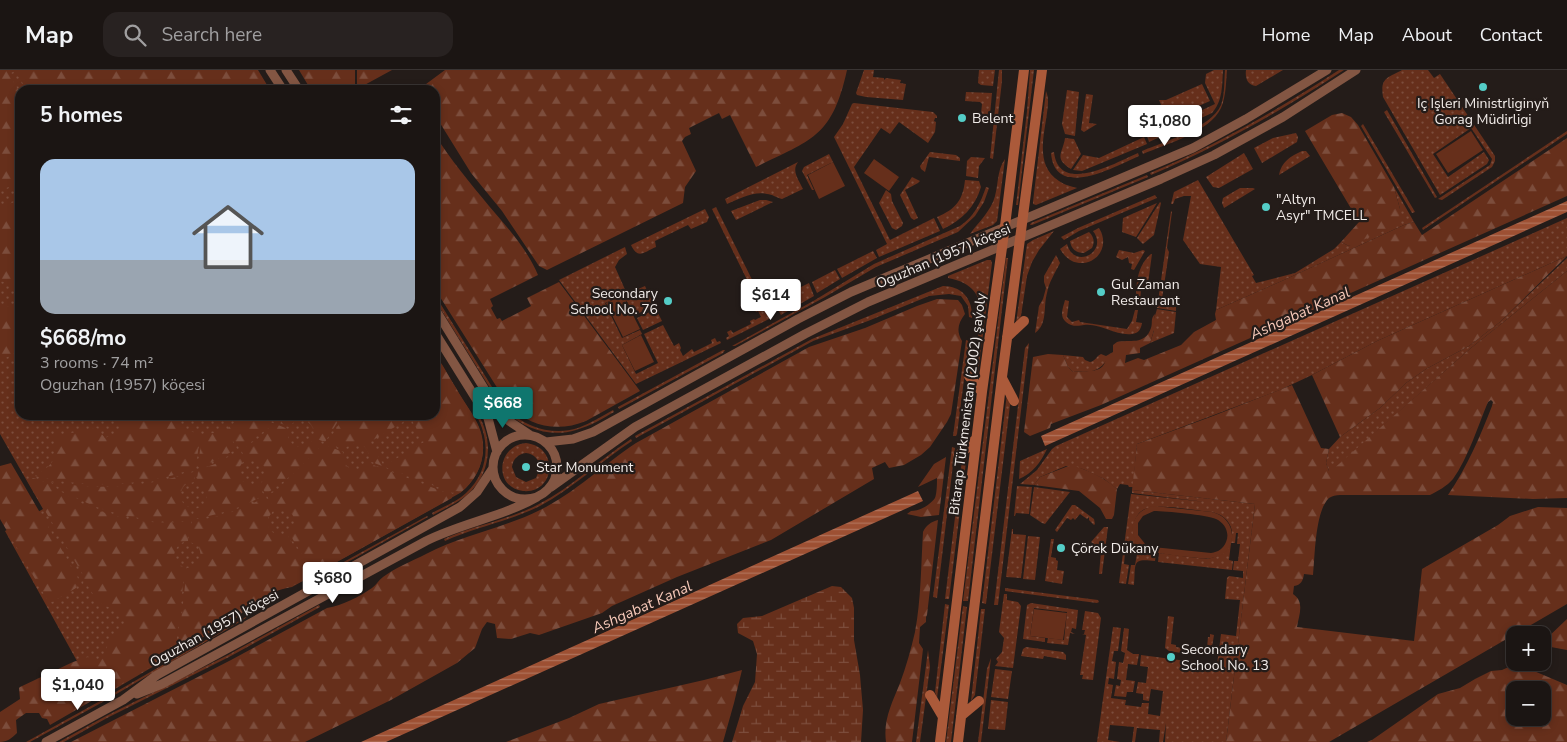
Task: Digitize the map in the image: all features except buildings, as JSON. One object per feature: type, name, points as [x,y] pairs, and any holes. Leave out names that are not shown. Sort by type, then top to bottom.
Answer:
[{"type":"main road","points":[[270,70],[279,85]]},
{"type":"main road","points":[[286,70],[296,85]]},
{"type":"main road","name":"Bitarap Türkmenistan (2002) şaýoly","points":[[940,742],[976,439],[1024,70]]},
{"type":"main road","points":[[958,742],[1007,336],[1042,70]]},
{"type":"main road","name":"Oguzhan (1957) köçesi","points":[[440,317],[495,406],[509,421],[530,435],[546,442],[573,439],[593,432],[798,319],[851,292],[1193,148],[1246,119],[1327,70]]},
{"type":"main road","name":"Oguzhan (1957) köçesi","points":[[122,700],[162,684],[426,541],[450,530],[511,510],[537,497],[635,427],[868,302],[1214,155],[1283,117],[1356,70]]},
{"type":"main road","points":[[1007,336],[1024,321]]},
{"type":"main road","points":[[440,341],[488,418],[497,452]]},
{"type":"main road","points":[[969,376],[982,392]]},
{"type":"main road","points":[[1002,377],[1014,402]]},
{"type":"main road","points":[[497,452],[509,439],[519,435],[530,435]]},
{"type":"main road","points":[[958,456],[976,439]]},
{"type":"main road","points":[[546,442],[553,450],[557,461],[557,472],[550,487]]},
{"type":"main road","name":"Oguzhan (1957) köçesi","points":[[46,742],[122,700],[158,675],[460,507],[477,492],[493,468],[497,452]]},
{"type":"main road","points":[[493,468],[495,479],[505,492],[520,499],[537,497]]},
{"type":"main road","points":[[930,695],[943,717]]},
{"type":"main road","points":[[961,716],[979,701]]},
{"type":"green space","points":[[0,70],[258,70],[267,85],[15,85],[15,420],[440,420],[440,362],[479,427],[482,436],[483,454],[473,480],[460,493],[292,587],[263,597],[239,616],[98,699],[5,531],[43,509],[0,434]]},
{"type":"green space","points":[[0,70],[257,70],[267,85],[24,85],[15,71],[9,74],[15,85],[15,184],[0,191]]},
{"type":"green space","points":[[299,70],[355,70],[355,85],[308,85]]},
{"type":"green space","points":[[357,70],[392,70],[364,85],[357,85]]},
{"type":"green space","points":[[445,70],[847,70],[841,92],[827,123],[806,142],[756,167],[730,115],[722,119],[719,113],[689,128],[691,134],[682,141],[696,171],[685,187],[683,203],[547,270],[539,266],[502,211],[471,173],[440,123],[440,85],[425,85]]},
{"type":"green space","points":[[864,70],[874,70],[873,77],[884,78],[884,80],[886,78],[901,80],[900,83],[906,84],[903,100],[857,95],[856,93]]},
{"type":"green space","points":[[979,70],[995,70],[993,86],[978,83]]},
{"type":"green space","points":[[999,70],[1002,70],[1002,81],[993,159],[990,158]]},
{"type":"green space","points":[[1030,70],[1034,70],[1018,205],[1016,205],[1027,111]]},
{"type":"green space","points":[[1214,70],[1223,70],[1220,98],[1212,113],[1149,142],[1147,136],[1215,104],[1205,83],[1206,74]]},
{"type":"green space","points":[[1225,70],[1227,70],[1224,99],[1221,108],[1215,116],[1198,130],[1143,154],[1142,151],[1186,133],[1207,121],[1216,113],[1221,105],[1224,92]]},
{"type":"green space","points":[[1246,70],[1283,70],[1256,86],[1247,81]]},
{"type":"green space","points":[[1339,70],[1344,70],[1250,127],[1151,175],[1150,173],[1199,151],[1247,126]]},
{"type":"green space","points":[[1402,70],[1428,70],[1434,78],[1440,74],[1495,156],[1492,167],[1442,200],[1438,199],[1490,165],[1492,159],[1471,128],[1433,154],[1448,177],[1484,152],[1489,160],[1487,164],[1440,195],[1383,97],[1382,90],[1386,79]]},
{"type":"green space","points":[[1202,84],[1210,101],[1167,119],[1159,100],[1166,100]]},
{"type":"green space","points":[[1067,90],[1079,92],[1075,136],[1065,134],[1062,124]]},
{"type":"green space","points":[[1046,91],[1048,104],[1043,141],[1044,159],[1051,175],[1063,184],[1077,188],[1036,205],[1033,202]]},
{"type":"green space","points":[[966,92],[992,93],[990,115],[981,114],[982,104],[980,102],[965,101]]},
{"type":"green space","points":[[1086,94],[1093,95],[1089,123],[1097,124],[1084,132],[1081,130]]},
{"type":"green space","points":[[854,103],[933,112],[937,116],[934,121],[936,122],[935,132],[928,143],[899,122],[890,134],[881,128],[854,167],[890,240],[934,218],[940,231],[879,257],[876,250],[887,244],[834,137]]},
{"type":"green space","points":[[1387,110],[1437,197],[1435,198],[1384,112]]},
{"type":"green space","points":[[1342,113],[1351,117],[1358,125],[1394,187],[1400,209],[1399,223],[1395,226],[1349,246],[1341,242],[1359,222],[1305,131],[1332,115]]},
{"type":"green space","points":[[1363,124],[1415,212],[1412,213],[1361,126]]},
{"type":"green space","points":[[1471,131],[1483,150],[1448,173],[1436,154]]},
{"type":"green space","points":[[1567,131],[1567,134],[1423,230],[1422,228]]},
{"type":"green space","points":[[1296,133],[1298,137],[1297,142],[1262,163],[1254,148],[1273,138]]},
{"type":"green space","points":[[1144,137],[1147,144],[1082,171],[1073,170],[1083,155],[1099,158]]},
{"type":"green space","points":[[1065,138],[1074,139],[1081,154],[1071,169],[1062,162],[1060,155]]},
{"type":"green space","points":[[1567,138],[1567,196],[1101,405],[1051,424],[1050,428],[1030,436],[1024,432],[1033,357],[1048,354],[1063,355],[1068,367],[1073,372],[1099,369],[1103,366],[1106,356],[1113,352],[1113,345],[1117,342],[1136,341],[1145,337],[1151,328],[1152,319],[1155,314],[1155,327],[1150,343],[1140,348],[1140,353],[1126,355],[1125,363],[1138,358],[1144,360],[1181,345],[1194,332],[1216,320],[1216,310],[1404,225],[1414,222],[1422,235]]},
{"type":"green space","points":[[440,142],[516,239],[538,275],[490,299],[493,306],[491,308],[497,319],[500,318],[502,321],[531,306],[527,298],[559,282],[640,391],[586,421],[565,427],[554,427],[534,422],[525,418],[508,405],[440,297]]},
{"type":"green space","points":[[1302,151],[1306,151],[1310,156],[1279,175],[1282,166],[1287,160]]},
{"type":"green space","points":[[930,152],[956,155],[960,158],[960,161],[929,157],[925,172],[920,166]]},
{"type":"green space","points":[[1054,152],[1058,165],[1066,172],[1077,174],[1104,168],[1138,153],[1139,156],[1102,172],[1075,178],[1063,175],[1055,167],[1051,153]]},
{"type":"green space","points":[[1244,153],[1253,169],[1219,188],[1213,187],[1206,177]]},
{"type":"green space","points":[[829,154],[833,162],[807,175],[814,190],[812,190],[802,171],[804,167]]},
{"type":"green space","points":[[971,157],[985,158],[979,166],[978,178],[966,176],[967,161]]},
{"type":"green space","points":[[874,159],[899,177],[889,191],[864,173]]},
{"type":"green space","points":[[1005,159],[997,221],[993,225],[970,234],[991,207],[1000,169]]},
{"type":"green space","points":[[798,162],[795,172],[803,189],[782,199],[762,193],[747,196],[727,204],[725,199]]},
{"type":"green space","points":[[833,162],[845,186],[819,199],[808,175]]},
{"type":"green space","points":[[1147,175],[1148,177],[1030,225],[1031,223]]},
{"type":"green space","points":[[912,177],[920,181],[905,190],[918,218],[914,220],[911,218],[900,195]]},
{"type":"green space","points":[[965,180],[979,181],[981,187],[975,201],[962,217],[943,229],[937,217],[954,207],[960,198]]},
{"type":"green space","points":[[1198,180],[1254,275],[1252,276],[1256,283],[1295,273],[1334,249],[1341,242],[1349,246],[1400,209],[1394,187],[1414,222],[1216,310],[1221,267],[1200,264],[1183,240],[1191,196],[1175,199],[1173,204],[1171,204],[1174,192]]},
{"type":"green space","points":[[986,187],[989,188],[984,202],[975,216],[958,232],[876,267],[825,297],[732,346],[815,300],[874,264],[960,226],[976,209]]},
{"type":"green space","points":[[1240,188],[1255,189],[1224,208],[1223,198]]},
{"type":"green space","points":[[886,190],[891,194],[892,201],[903,223],[896,230],[892,228],[879,203]]},
{"type":"green space","points":[[1155,195],[1157,198],[1079,231],[1064,240],[1061,237],[1078,228]]},
{"type":"green space","points":[[760,200],[773,202],[736,220],[731,211]]},
{"type":"green space","points":[[15,202],[15,285],[0,281],[0,209]]},
{"type":"green space","points":[[1160,202],[1154,235],[1143,244],[1137,238]]},
{"type":"green space","points":[[1157,203],[1136,237],[1122,232],[1123,218]]},
{"type":"green space","points":[[716,207],[771,318],[727,340],[726,338],[729,336],[727,332],[731,330],[733,333],[751,324],[750,321],[761,317],[754,307],[759,304],[712,209]]},
{"type":"green space","points":[[705,209],[709,217],[707,222],[691,229],[688,225],[655,241],[656,247],[642,254],[636,252],[631,245]]},
{"type":"green space","points":[[1171,211],[1167,248],[1169,252],[1162,299],[1168,300],[1167,306],[1176,307],[1176,311],[1157,308]]},
{"type":"green space","points":[[1567,218],[1567,256],[1377,341],[1280,390],[1137,444],[1133,487],[1120,484],[1117,489],[1104,479],[1083,469],[1066,466],[1040,477],[1034,485],[1020,484],[1037,470],[1056,446]]},
{"type":"green space","points":[[1099,228],[1103,238],[1102,247],[1099,255],[1092,260],[1084,263],[1076,262],[1067,258],[1060,249],[1067,244],[1071,252],[1076,256],[1083,257],[1089,255],[1097,246],[1097,239],[1093,231]]},
{"type":"green space","points":[[1054,231],[1032,262],[1027,276],[1021,316],[1016,323],[1027,244]]},
{"type":"green space","points":[[1089,232],[1094,240],[1092,248],[1084,253],[1074,250],[1070,241]]},
{"type":"green space","points":[[625,247],[627,254],[619,260],[615,267],[627,294],[645,286],[654,306],[635,315],[623,295],[605,303],[622,338],[640,330],[642,334],[622,345],[636,374],[658,363],[644,334],[663,325],[674,346],[679,343],[683,356],[692,349],[694,352],[712,343],[711,340],[715,338],[717,342],[720,341],[721,343],[636,384],[559,280]]},
{"type":"green space","points":[[1119,250],[1134,253],[1145,251],[1134,270],[1131,269],[1132,264],[1129,263],[1128,257],[1122,260],[1116,257]]},
{"type":"green space","points":[[873,251],[877,258],[842,278],[837,269]]},
{"type":"green space","points":[[1151,254],[1147,291],[1141,290],[1140,302],[1136,301],[1140,270]]},
{"type":"green space","points":[[1056,255],[1060,263],[1048,289],[1042,325],[1035,333],[1039,306],[1046,288],[1044,276]]},
{"type":"green space","points":[[1567,256],[1500,322],[1469,346],[1426,369],[1406,383],[1380,408],[1340,437],[1312,375],[1377,341]]},
{"type":"green space","points":[[1006,258],[1008,258],[968,601],[963,601]]},
{"type":"green space","points":[[1567,258],[1567,271],[1471,348],[1331,472],[1329,471],[1326,463],[1329,449],[1340,437],[1380,408],[1406,383],[1426,369],[1469,346],[1500,322]]},
{"type":"green space","points":[[991,260],[992,263],[977,381],[974,368],[980,307],[976,294],[966,284],[948,278],[948,276]]},
{"type":"green space","points":[[835,270],[840,279],[817,293],[812,282]]},
{"type":"green space","points":[[1567,271],[1567,498],[1533,499],[1448,495],[1478,440],[1492,406],[1493,402],[1491,400],[1488,402],[1468,452],[1458,471],[1451,482],[1439,490],[1430,495],[1340,495],[1329,498],[1324,504],[1318,523],[1313,575],[1304,574],[1301,582],[1294,586],[1293,594],[1297,597],[1300,605],[1297,627],[1414,641],[1422,569],[1498,525],[1510,516],[1538,507],[1567,508],[1567,604],[1529,626],[1506,626],[1506,639],[1329,742],[1226,742],[1255,504],[1132,490],[1137,444],[1292,385],[1321,448],[1329,449],[1326,463],[1329,471],[1331,471],[1471,348]]},
{"type":"green space","points":[[809,283],[814,296],[781,315],[773,301]]},
{"type":"green space","points":[[943,286],[956,288],[965,295],[971,305],[972,318],[969,317],[968,306],[961,296],[949,294],[929,296],[813,341],[636,438],[635,436],[812,339]]},
{"type":"green space","points":[[623,295],[640,329],[623,337],[606,303]]},
{"type":"green space","points":[[937,299],[958,300],[965,314],[959,327],[962,341],[951,414],[930,447],[904,465],[889,468],[885,462],[872,468],[874,479],[771,540],[677,577],[612,606],[602,613],[539,635],[530,633],[511,639],[497,638],[495,624],[487,622],[482,629],[475,648],[457,663],[391,700],[305,742],[71,742],[231,660],[327,608],[356,597],[372,588],[388,574],[440,547],[512,522],[540,510],[577,487],[636,443],[809,347],[865,328]]},
{"type":"green space","points":[[1065,300],[1069,301],[1067,317],[1072,322],[1079,320],[1080,322],[1127,329],[1132,321],[1135,310],[1138,310],[1136,322],[1142,323],[1141,327],[1136,333],[1126,334],[1090,325],[1070,325],[1064,320],[1062,312]]},
{"type":"green space","points":[[440,303],[497,395],[495,396],[440,308]]},
{"type":"green space","points":[[0,305],[15,307],[15,353],[0,361]]},
{"type":"green space","points":[[656,309],[662,321],[643,330],[637,318]]},
{"type":"green space","points":[[1157,309],[1176,312],[1174,333],[1150,343],[1154,331],[1154,319]]},
{"type":"green space","points":[[641,335],[654,362],[635,371],[622,345]]},
{"type":"green space","points":[[966,340],[969,341],[957,434],[953,436]]},
{"type":"green space","points":[[1029,343],[998,605],[994,605],[1025,348]]},
{"type":"green space","points":[[725,350],[723,353],[619,409],[618,407]]},
{"type":"green space","points":[[1101,354],[1106,356],[1106,361],[1099,368],[1091,371],[1073,372],[1068,367],[1063,355],[1083,357],[1090,362],[1094,361]]},
{"type":"green space","points":[[440,362],[477,423],[482,437],[483,455],[481,464],[473,480],[460,493],[457,491],[453,493],[369,461],[369,455],[365,447],[361,445],[352,444],[344,450],[327,443],[342,420],[402,420],[403,422],[370,442],[384,466],[424,442],[412,420],[440,420]]},
{"type":"green space","points":[[1007,393],[1010,405],[986,604],[982,603]]},
{"type":"green space","points":[[500,399],[515,416],[534,427],[545,430],[556,431],[578,428],[613,410],[614,412],[581,428],[554,433],[522,424],[505,410],[498,401]]},
{"type":"green space","points":[[478,414],[483,424],[488,446],[488,457],[481,477],[467,495],[433,515],[432,513],[454,502],[466,493],[479,476],[485,456],[485,446],[484,435],[476,415]]},
{"type":"green space","points":[[118,420],[175,420],[183,427],[200,434],[196,468],[156,479],[116,484],[75,483],[35,476],[47,468],[53,461],[56,436],[97,428],[105,438],[120,431],[122,428]]},
{"type":"green space","points":[[266,420],[275,424],[239,448],[228,428],[236,421]]},
{"type":"green space","points":[[283,420],[302,420],[293,423],[289,427],[280,423]]},
{"type":"green space","points":[[302,420],[339,420],[325,442],[314,438],[312,427]]},
{"type":"green space","points":[[278,425],[288,429],[289,440],[296,446],[304,446],[313,440],[323,444],[292,475],[266,494],[260,484],[265,475],[263,465],[256,459],[246,460],[241,450]]},
{"type":"green space","points":[[226,429],[237,449],[198,467],[202,434],[215,433]]},
{"type":"green space","points":[[631,439],[632,441],[575,483],[540,506],[445,541],[444,539],[456,534],[528,510],[539,504],[563,490]]},
{"type":"green space","points":[[526,443],[537,446],[544,453],[548,461],[549,470],[547,478],[542,485],[534,490],[523,491],[514,488],[507,483],[503,475],[504,459],[509,451],[516,446]],"holes":[[[526,453],[534,456],[540,468],[536,478],[526,482],[516,477],[512,467],[513,462],[518,456]]]},
{"type":"green space","points":[[325,445],[343,452],[345,463],[351,469],[360,469],[368,463],[452,495],[452,498],[317,573],[312,571],[289,533],[293,529],[294,524],[292,514],[285,509],[275,510],[267,496],[299,473]]},
{"type":"green space","points":[[952,447],[955,448],[937,598],[933,597]]},
{"type":"green space","points":[[1047,449],[1036,467],[1019,479],[1020,461]]},
{"type":"green space","points":[[239,451],[244,461],[239,470],[241,480],[249,485],[258,485],[264,495],[230,510],[193,519],[194,509],[203,505],[207,495],[204,487],[197,482],[198,470],[215,464]]},
{"type":"green space","points":[[967,454],[949,599],[945,599],[962,460]]},
{"type":"green space","points":[[946,457],[939,515],[921,517],[907,514],[924,507],[935,498],[937,478],[918,487],[934,464]]},
{"type":"green space","points":[[11,463],[79,581],[76,588],[52,602],[48,601],[0,519],[0,466]]},
{"type":"green space","points":[[1071,465],[1096,474],[1117,489],[1112,519],[1106,519],[1100,508],[1079,491],[1034,485],[1040,477]]},
{"type":"green space","points":[[196,471],[194,482],[185,485],[180,495],[184,504],[191,508],[190,519],[153,520],[117,514],[83,501],[51,482],[87,486],[124,486],[161,481]]},
{"type":"green space","points":[[33,478],[45,482],[90,507],[118,517],[161,523],[190,521],[188,541],[179,545],[174,555],[177,563],[185,568],[176,647],[172,650],[173,654],[50,725],[47,719],[42,718],[39,713],[26,713],[16,720],[17,733],[9,739],[0,742],[0,712],[20,699],[20,687],[73,662],[88,657],[95,660],[104,657],[109,640],[124,628],[126,621],[116,610],[103,605],[96,599],[86,583],[83,584],[82,573],[28,482]]},
{"type":"green space","points":[[1017,486],[1032,487],[1029,514],[1016,513],[1014,516]]},
{"type":"green space","points":[[1034,487],[1070,492],[1045,524],[1030,515]]},
{"type":"green space","points":[[1132,490],[1255,504],[1226,742],[1165,742],[1166,723],[1163,742],[1159,742],[1160,730],[1137,728],[1135,742],[1132,742],[1134,727],[1110,725],[1108,740],[1120,742],[1097,742],[1113,627],[1121,628],[1118,651],[1114,651],[1112,661],[1116,662],[1114,679],[1109,678],[1108,684],[1113,685],[1111,698],[1126,700],[1125,705],[1141,707],[1142,703],[1149,703],[1148,714],[1160,716],[1163,691],[1151,689],[1149,701],[1143,700],[1143,694],[1136,693],[1138,682],[1146,683],[1148,667],[1140,666],[1141,655],[1217,665],[1221,634],[1236,636],[1240,600],[1225,599],[1227,578],[1229,576],[1243,578],[1243,571],[1233,570],[1234,561],[1238,561],[1240,544],[1237,544],[1238,533],[1236,533],[1235,543],[1231,543],[1229,560],[1233,561],[1232,570],[1158,562],[1159,553],[1194,558],[1211,558],[1220,555],[1231,542],[1232,535],[1231,528],[1221,515],[1212,512],[1167,507],[1149,508],[1142,511],[1134,522],[1138,543],[1144,549],[1156,553],[1155,561],[1138,561],[1135,567],[1134,585],[1128,584],[1131,565],[1135,565],[1137,554],[1125,553],[1124,564],[1129,565],[1126,584],[1119,583],[1131,494],[1206,502],[1132,493]]},
{"type":"green space","points":[[265,497],[273,511],[268,518],[269,528],[276,534],[287,534],[310,573],[309,578],[280,589],[247,607],[239,616],[181,650],[178,648],[187,568],[195,566],[200,558],[198,546],[190,542],[192,521],[230,513]]},
{"type":"green space","points":[[1072,505],[1075,505],[1094,519],[1095,524],[1089,520],[1089,517],[1087,519],[1080,514],[1075,520],[1067,518],[1057,532],[1055,530]]},
{"type":"green space","points":[[1154,506],[1212,512],[1226,520],[1232,534],[1232,541],[1224,553],[1210,558],[1185,557],[1144,549],[1137,543],[1132,529],[1138,514]],"holes":[[[1154,511],[1216,519],[1226,529],[1226,542],[1220,550],[1211,553],[1146,545],[1138,535],[1138,523],[1143,516]]]},
{"type":"green space","points":[[428,517],[312,582],[311,580]]},
{"type":"green space","points":[[938,520],[926,622],[920,627],[919,643],[923,649],[912,742],[886,742],[885,734],[889,712],[904,671],[915,632],[920,595],[923,532],[929,524]]},
{"type":"green space","points":[[1104,527],[1108,527],[1102,574],[1099,574],[1101,552],[1086,549],[1094,544],[1091,542]]},
{"type":"green space","points":[[1012,529],[1013,534],[1026,535],[1021,578],[1006,577]]},
{"type":"green space","points":[[1028,536],[1040,537],[1035,580],[1023,579]]},
{"type":"green space","points":[[1051,539],[1054,539],[1051,557],[1056,558],[1058,561],[1057,570],[1064,571],[1062,584],[1045,581]]},
{"type":"green space","points":[[832,586],[841,587],[852,598],[854,608],[854,640],[863,710],[861,742],[732,742],[743,706],[755,682],[757,654],[753,641],[738,633],[737,624],[743,618],[762,616]]},
{"type":"green space","points":[[1005,588],[1098,600],[1099,602],[1005,591]]},
{"type":"green space","points":[[1004,594],[1007,594],[1007,600],[1018,602],[1021,606],[1013,668],[995,666],[998,662],[996,659],[1002,652],[1004,638],[999,632]]},
{"type":"green space","points":[[1031,603],[1078,610],[1076,629],[1072,628],[1071,632],[1075,634],[1070,633],[1068,645],[1047,643],[1048,638],[1064,640],[1067,612],[1034,608],[1030,636],[1045,638],[1045,642],[1023,639],[1027,605]]},
{"type":"green space","points":[[945,604],[949,605],[937,698],[935,692]]},
{"type":"green space","points":[[319,605],[320,607],[229,657],[107,718],[64,742],[59,742],[106,716],[228,655]]},
{"type":"green space","points":[[963,606],[967,607],[951,742],[946,742]]},
{"type":"green space","points":[[981,609],[985,609],[975,695],[971,701]]},
{"type":"green space","points":[[1034,609],[1067,613],[1063,640],[1030,636]]},
{"type":"green space","points":[[1085,611],[1098,613],[1101,618],[1093,680],[1082,679],[1083,675],[1080,675],[1086,635],[1082,634],[1084,634],[1085,630],[1082,630]]},
{"type":"green space","points":[[251,614],[101,703],[30,742],[26,742],[100,701]]},
{"type":"green space","points":[[1168,616],[1174,617],[1171,644],[1182,648],[1181,653],[1169,651],[1165,648]]},
{"type":"green space","points":[[1567,619],[1567,650],[1551,647],[1551,634]]},
{"type":"green space","points":[[1124,628],[1129,629],[1127,650],[1133,654],[1139,654],[1137,665],[1128,664],[1126,680],[1135,681],[1133,692],[1127,692],[1126,697],[1114,696],[1116,685],[1120,686],[1121,680],[1117,679],[1119,662],[1123,663],[1125,653],[1121,651]]},
{"type":"green space","points":[[1210,634],[1214,635],[1209,655],[1184,653],[1184,646],[1207,648]]},
{"type":"green space","points":[[1026,647],[1063,652],[1066,655],[1066,660],[1044,656],[1043,659],[1021,656],[1023,649]]},
{"type":"green space","points":[[928,650],[930,667],[920,742],[916,742]]},
{"type":"green space","points":[[991,658],[981,742],[978,742],[987,669]]},
{"type":"green space","points":[[1506,668],[1506,671],[1534,671],[1567,685],[1567,742],[1367,742],[1438,694],[1460,688],[1491,671]]},
{"type":"green space","points":[[995,669],[1012,671],[1008,699],[991,697]]},
{"type":"green space","points":[[742,670],[723,742],[506,742],[569,718],[599,704]]},
{"type":"green space","points":[[991,700],[1008,702],[1005,730],[988,729]]},
{"type":"shaded area","points":[[1567,201],[1567,212],[1045,446],[1041,436]]},
{"type":"shaded area","points":[[918,491],[923,501],[386,742],[361,742]]},
{"type":"place","name":"Iç Işleri Ministrliginyň Gorag Müdirligi","points":[[1483,87]]},
{"type":"place","name":"Belent","points":[[962,118]]},
{"type":"place","name":"\"Altyn Asyr\" TMCELL","points":[[1266,207]]},
{"type":"place","name":"Gul Zaman Restaurant","points":[[1101,292]]},
{"type":"place","name":"Secondary School No. 76","points":[[668,301]]},
{"type":"place","name":"Star Monument","points":[[526,467]]},
{"type":"place","name":"Çörek Dükany","points":[[1061,548]]},
{"type":"place","name":"Secondary School No. 13","points":[[1171,657]]},
{"type":"water label","name":"Ashgabat Kanal","points":[[1300,313]]},
{"type":"water label","name":"Ashgabat Kanal","points":[[642,607]]}]
